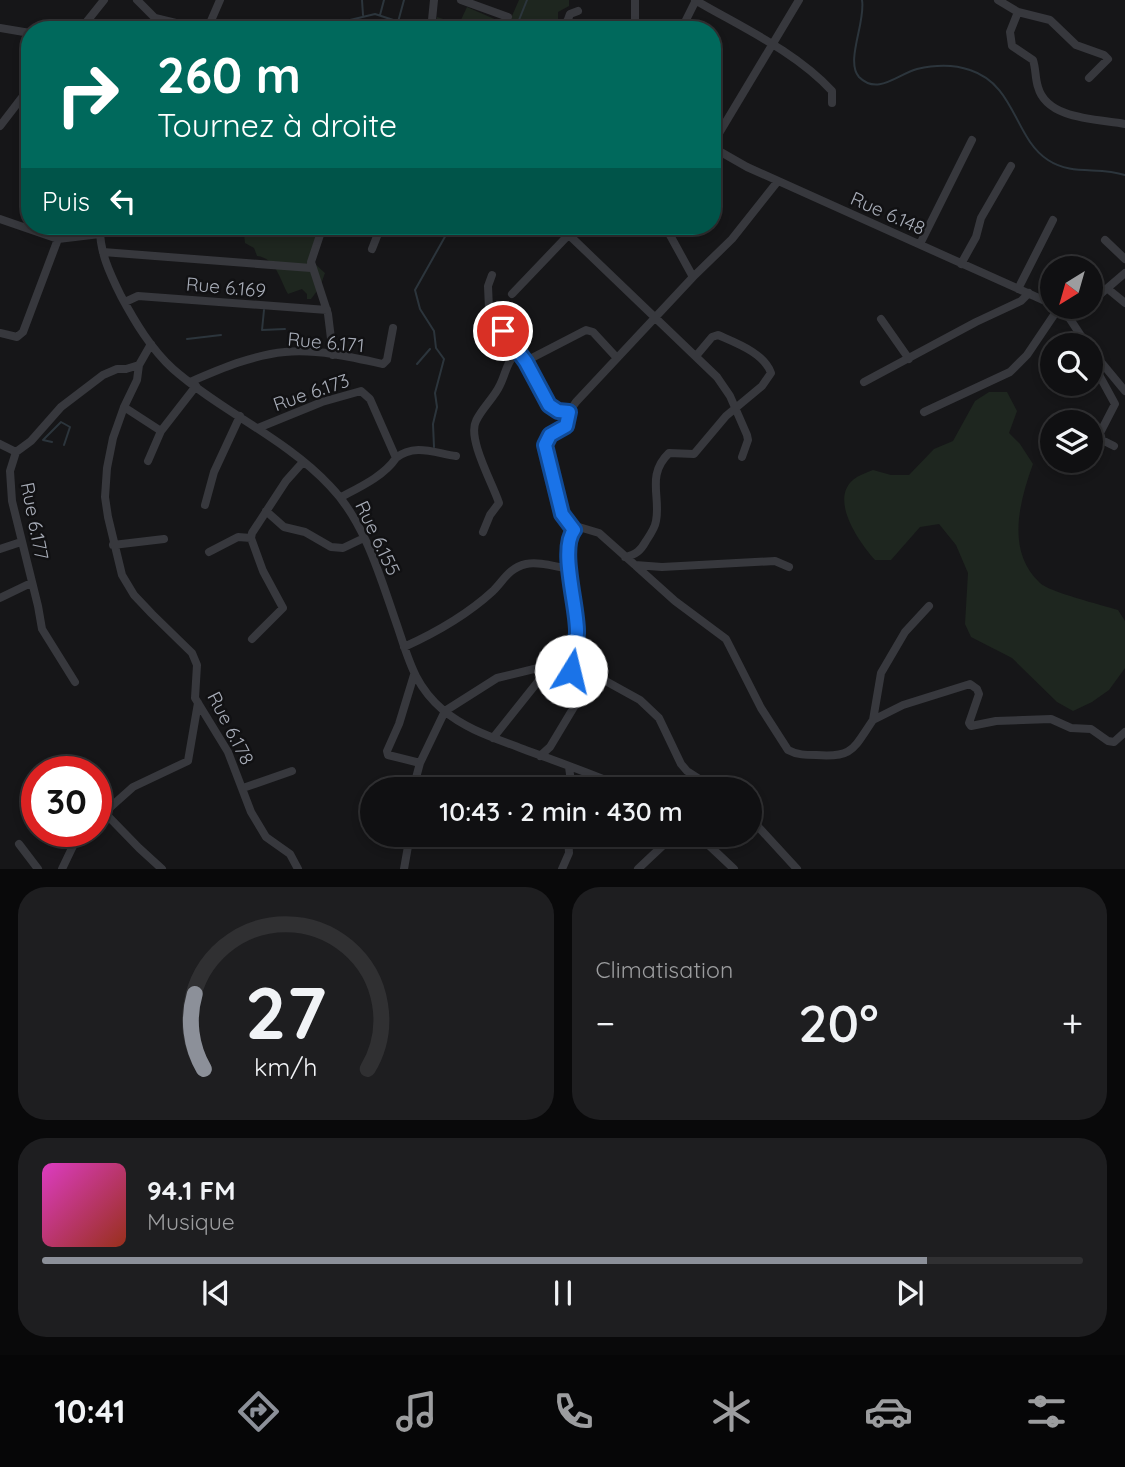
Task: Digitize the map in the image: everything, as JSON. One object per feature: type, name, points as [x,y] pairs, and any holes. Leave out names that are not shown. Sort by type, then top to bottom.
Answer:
[{"type":"street","points":[[87,21],[104,0]]},
{"type":"street","points":[[138,0],[156,21]]},
{"type":"street","points":[[210,21],[220,0]]},
{"type":"street","points":[[432,21],[434,0]]},
{"type":"street","points":[[461,0],[508,17]]},
{"type":"street","points":[[635,0],[635,21]]},
{"type":"street","points":[[686,21],[696,0],[816,73],[832,91],[832,103]]},
{"type":"street","points":[[721,131],[799,0]]},
{"type":"street","points":[[998,0],[1018,12],[1050,20],[1076,45],[1104,55],[1108,59],[1089,78]]},
{"type":"street","points":[[567,21],[570,14],[578,11]]},
{"type":"street","points":[[1018,12],[1010,32],[1012,46],[1033,60],[1038,88],[1046,101],[1068,114],[1125,124]]},
{"type":"street","points":[[155,18],[168,21]]},
{"type":"street","points":[[0,28],[21,32]]},
{"type":"street","points":[[0,126],[21,99]]},
{"type":"street","points":[[920,244],[972,140]]},
{"type":"street","name":"Rue 6.148","points":[[721,151],[747,167],[1040,298]]},
{"type":"street","points":[[961,264],[976,237],[981,218],[1011,166]]},
{"type":"street","points":[[574,530],[562,514],[545,445],[550,435],[566,426],[569,412],[576,402],[732,239],[779,181]]},
{"type":"street","points":[[0,220],[21,227]]},
{"type":"street","points":[[1018,289],[1053,220]]},
{"type":"street","points":[[46,235],[58,239],[77,235]]},
{"type":"street","name":"Rue 6.155","points":[[101,235],[103,252],[125,302],[151,344],[173,368],[284,445],[341,497],[356,520],[414,675],[422,688],[445,712],[468,727],[569,768],[600,777]]},
{"type":"street","points":[[320,235],[312,257],[312,268],[327,310],[332,355]]},
{"type":"street","points":[[372,249],[377,235]]},
{"type":"street","points":[[512,294],[569,235],[717,377],[735,407],[748,440],[742,457]]},
{"type":"street","points":[[670,235],[693,277]]},
{"type":"street","points":[[0,332],[17,337],[23,332],[58,239]]},
{"type":"street","points":[[1105,240],[1125,259]]},
{"type":"street","points":[[103,252],[312,268]]},
{"type":"street","points":[[1103,293],[1125,273]]},
{"type":"street","points":[[492,275],[488,286],[489,309],[526,362],[549,405],[558,411],[569,412]]},
{"type":"street","points":[[1108,289],[1125,303]]},
{"type":"street","points":[[864,383],[976,322],[1021,301],[1029,293]]},
{"type":"street","name":"Rue 6.169","points":[[125,302],[138,296],[147,296],[327,310]]},
{"type":"street","points":[[881,319],[909,359]]},
{"type":"street","points":[[924,412],[1010,372],[1027,355],[1048,319]]},
{"type":"street","name":"Rue 6.148","points":[[1070,319],[1079,333]]},
{"type":"street","name":"Rue 6.171","points":[[193,384],[222,369],[272,354],[293,352],[332,355],[383,364],[387,360],[393,328]]},
{"type":"street","points":[[526,362],[586,330],[593,332],[618,358]]},
{"type":"street","points":[[625,556],[637,553],[657,520],[654,493],[662,460],[668,453],[694,454],[735,407],[769,379],[771,373],[769,366],[739,344],[718,335],[712,337],[696,356]]},
{"type":"street","points":[[0,444],[16,452],[31,441],[61,407],[103,375],[139,365],[151,344]]},
{"type":"street","points":[[483,532],[489,515],[499,503],[479,458],[474,427],[476,419],[500,386],[509,362],[518,352]]},
{"type":"street","name":"Rue 6.178","points":[[139,365],[136,380],[113,438],[107,468],[105,498],[113,545],[127,585],[196,660],[194,691],[198,703],[219,734],[251,813],[261,830],[290,854],[298,869]]},
{"type":"street","points":[[1103,366],[1125,391]]},
{"type":"street","points":[[1103,382],[1115,404],[1100,433],[1102,440],[1114,446]]},
{"type":"street","points":[[148,461],[160,431],[193,384]]},
{"type":"street","name":"Rue 6.173","points":[[258,428],[322,402],[361,391],[370,399],[396,458]]},
{"type":"street","points":[[124,407],[160,431]]},
{"type":"street","points":[[205,505],[214,472],[240,416]]},
{"type":"street","points":[[341,497],[376,476],[403,452],[416,449],[456,456]]},
{"type":"street","name":"Rue 6.177","points":[[16,452],[10,471],[12,501],[40,624],[75,682]]},
{"type":"street","points":[[252,639],[283,608],[263,571],[251,538],[286,481],[303,462]]},
{"type":"street","points":[[266,511],[284,527],[305,532],[331,547],[342,548],[363,538]]},
{"type":"street","points":[[571,671],[577,633],[569,569],[569,538],[574,530],[583,527],[598,533],[675,601],[726,639],[761,708],[788,750],[795,754],[847,754],[873,720],[903,705],[970,684],[977,689],[978,694],[969,723],[971,726],[1038,718],[1051,719],[1070,728],[1091,729],[1114,742],[1125,732]]},
{"type":"street","points":[[209,552],[238,537],[251,538]]},
{"type":"street","points":[[113,545],[164,540]]},
{"type":"street","points":[[0,549],[21,542]]},
{"type":"street","points":[[635,565],[662,567],[775,561],[789,567]]},
{"type":"street","points":[[404,647],[430,635],[463,613],[494,591],[507,573],[522,565],[533,563],[569,569]]},
{"type":"street","points":[[0,598],[31,583]]},
{"type":"street","points":[[873,720],[881,673],[905,632],[929,606]]},
{"type":"street","points":[[416,777],[420,763],[445,712],[497,678],[527,669],[548,669],[571,671],[601,679],[640,700],[659,718],[681,764],[696,777]]},
{"type":"street","points":[[493,738],[548,669]]},
{"type":"street","points":[[414,675],[399,724],[387,751],[388,755],[420,763]]},
{"type":"street","points":[[540,755],[550,747],[575,707],[601,679]]},
{"type":"street","points":[[112,805],[133,787],[188,761],[198,703]]},
{"type":"street","points":[[569,768],[570,777]]},
{"type":"street","points":[[243,788],[292,771]]},
{"type":"street","points":[[112,820],[162,869]]},
{"type":"street","points":[[762,831],[797,869]]},
{"type":"street","points":[[19,844],[38,869]]},
{"type":"street","points":[[62,869],[73,847]]},
{"type":"street","points":[[404,869],[408,847]]},
{"type":"street","points":[[562,869],[569,847]]},
{"type":"street","points":[[638,869],[661,847]]},
{"type":"street","points":[[711,847],[734,869]]},
{"type":"shaded area","points":[[519,0],[569,0],[569,6],[558,12],[558,21],[510,21]]},
{"type":"shaded area","points":[[467,7],[499,21],[460,21]]},
{"type":"shaded area","points":[[244,235],[321,235],[315,259],[315,264],[325,273],[320,287],[311,299],[307,299],[307,294],[302,289],[288,294],[273,265],[257,256],[254,248],[245,243]]},
{"type":"shaded area","points":[[989,392],[1007,392],[1017,411],[1009,433],[1033,464],[1023,495],[1019,526],[1019,542],[1029,570],[1045,587],[1118,610],[1125,621],[1125,668],[1109,690],[1073,711],[1057,702],[1012,658],[971,637],[965,624],[968,573],[956,545],[939,524],[920,527],[891,560],[875,560],[848,519],[844,495],[848,485],[857,477],[873,470],[891,475],[909,475],[934,449],[953,441],[975,401]]},
{"type":"waterway","points":[[362,0],[363,15]]},
{"type":"waterway","points":[[380,15],[384,0]]},
{"type":"waterway","points":[[398,21],[404,0]]},
{"type":"waterway","points":[[519,21],[527,0]]},
{"type":"waterway","points":[[862,0],[854,61],[855,70],[866,82],[881,84],[917,69],[930,67],[950,66],[970,70],[997,87],[1028,139],[1048,160],[1067,168],[1125,175]]},
{"type":"waterway","points":[[350,20],[375,14],[396,21]]},
{"type":"waterway","points":[[434,447],[433,424],[437,407],[435,393],[444,359],[436,348],[434,331],[420,309],[415,290],[446,235]]},
{"type":"waterway","points":[[264,310],[262,330],[285,329]]},
{"type":"waterway","points":[[187,339],[221,335]]},
{"type":"waterway","points":[[417,364],[430,349]]},
{"type":"waterway","points":[[52,442],[43,440],[61,422],[70,427],[64,445]]},
{"type":"route","points":[[503,331],[526,362],[549,405],[558,411],[569,412],[566,426],[550,435],[545,445],[562,514],[574,530],[569,538],[569,569],[577,633],[571,671]]}]
